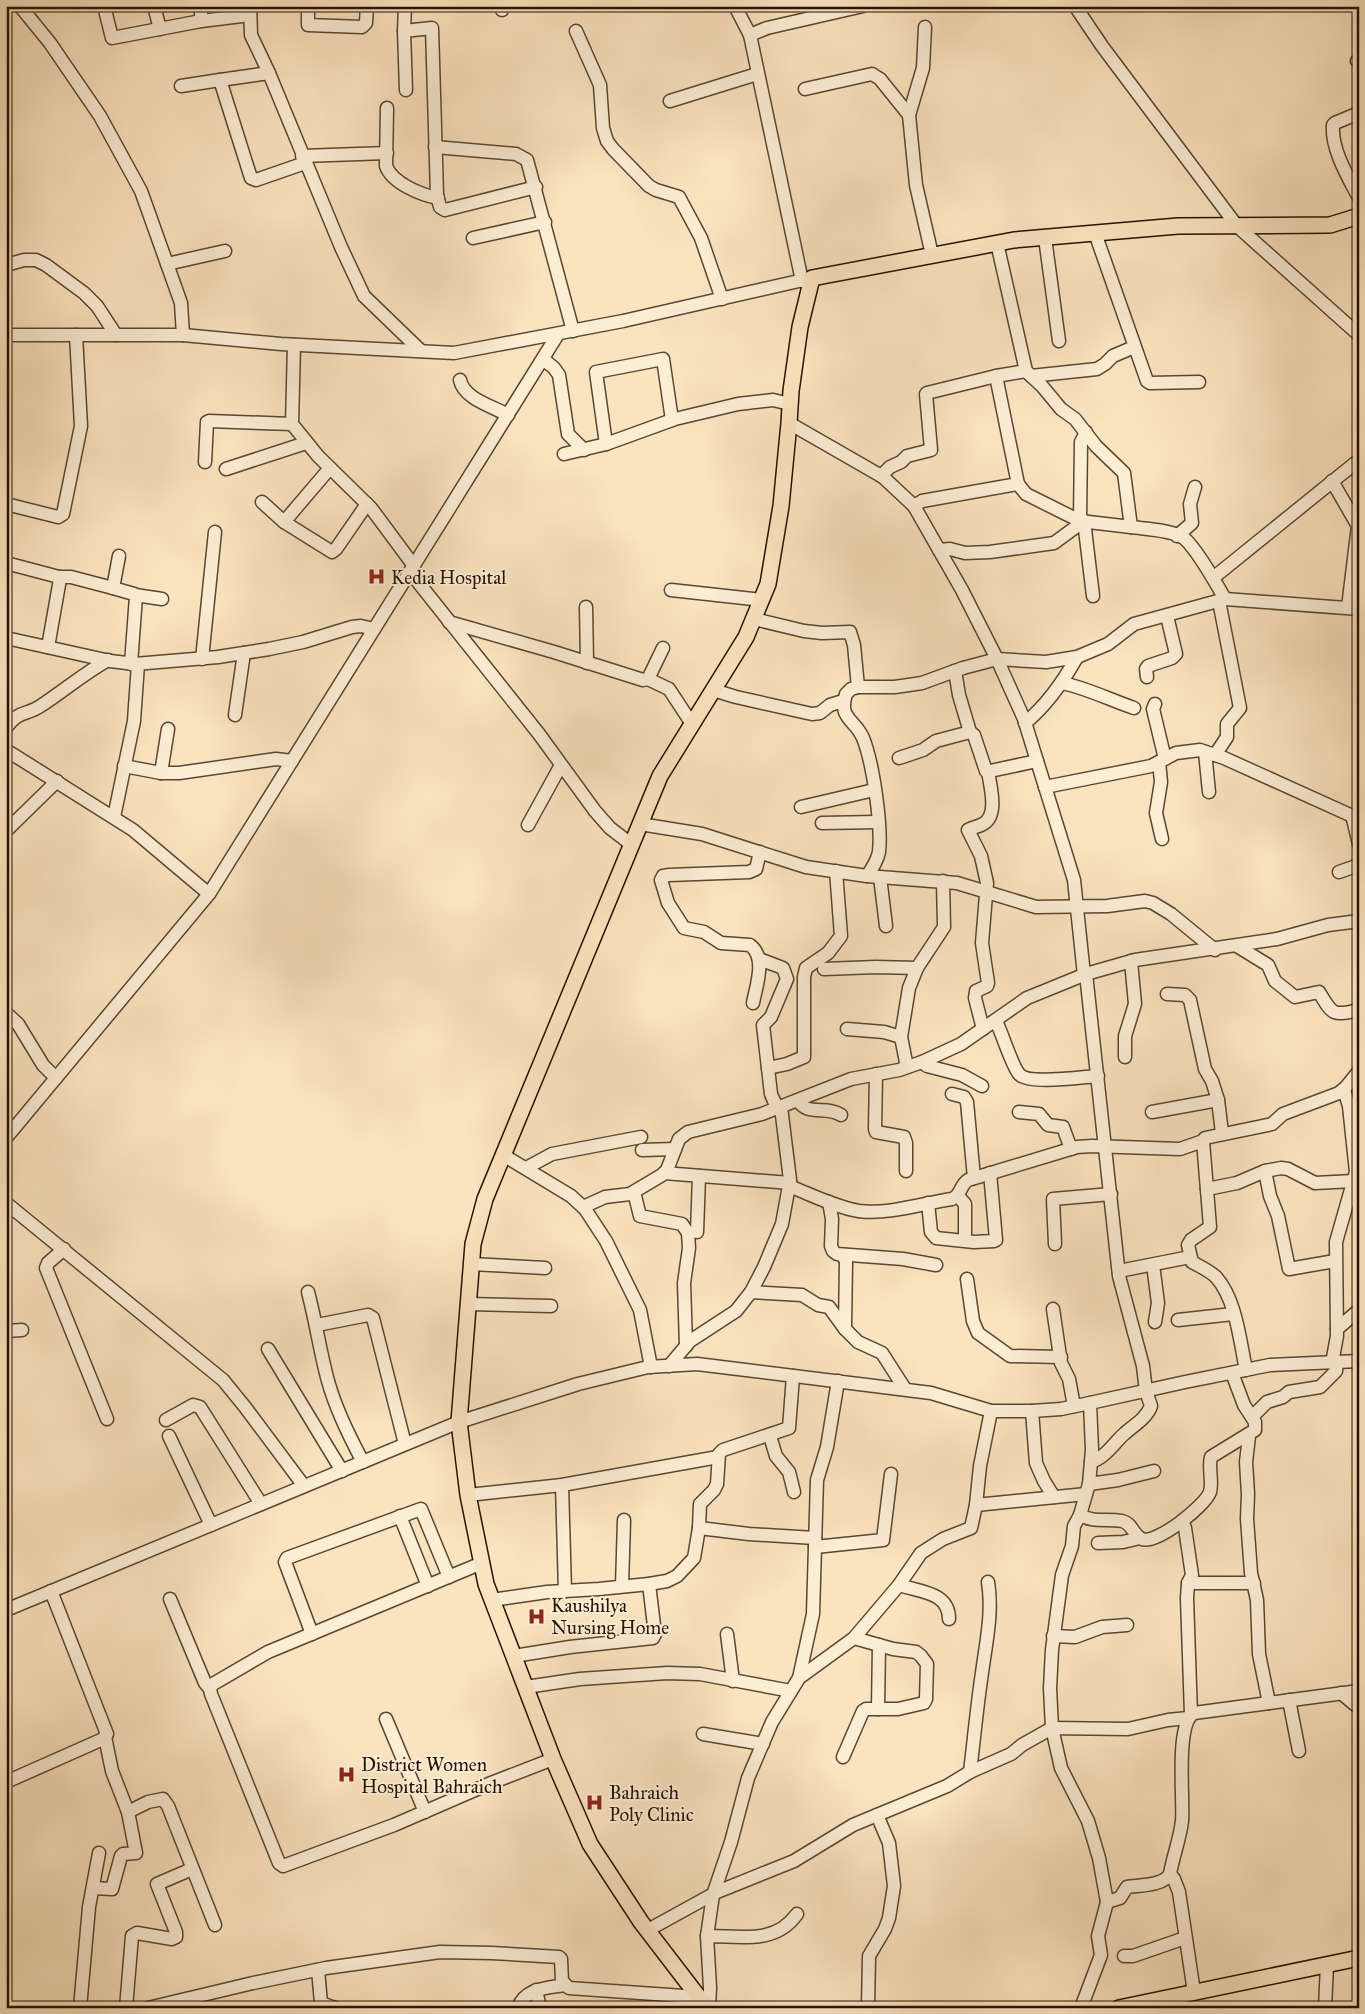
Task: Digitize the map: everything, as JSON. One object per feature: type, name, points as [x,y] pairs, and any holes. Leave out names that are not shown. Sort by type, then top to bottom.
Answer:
[{"type":"main road","points":[[705,2004],[648,1930],[590,1844],[553,1759],[486,1584],[468,1495],[459,1422],[473,1244],[485,1199],[660,776],[746,636],[768,584],[780,506],[790,422],[790,404],[807,279],[997,243],[1178,226],[1330,225],[1359,216]]},
{"type":"main road","points":[[1119,2008],[1359,1958]]},
{"type":"street","points":[[20,6],[50,42],[100,116],[141,191],[181,303],[183,335]]},
{"type":"street","points":[[104,6],[112,38],[250,11],[251,36],[269,73],[303,159],[364,296],[421,351]]},
{"type":"street","points":[[154,6],[160,29]]},
{"type":"street","points":[[201,6],[201,21]]},
{"type":"street","points":[[308,6],[308,25],[362,27],[366,23],[366,6]]},
{"type":"street","points":[[405,6],[406,90]]},
{"type":"street","points":[[6,335],[183,335],[294,345],[454,353],[573,331],[807,279],[757,74],[750,35],[735,6]]},
{"type":"street","points":[[750,35],[767,28],[863,6]]},
{"type":"street","points":[[1075,6],[1102,46],[1237,226],[1359,335]]},
{"type":"street","points":[[925,26],[923,68],[909,115],[916,185],[932,255]]},
{"type":"street","points":[[404,31],[432,28],[435,147],[440,207],[446,210],[536,187]]},
{"type":"street","points":[[576,31],[600,85],[603,128],[608,141],[613,149],[650,186],[656,190],[679,197],[701,238],[722,299]]},
{"type":"street","points":[[181,86],[269,73]]},
{"type":"street","points":[[670,101],[757,74]]},
{"type":"street","points":[[805,88],[872,74],[880,79],[909,115]]},
{"type":"street","points":[[220,80],[253,180],[303,159],[387,153]]},
{"type":"street","points":[[387,108],[386,166],[390,174],[417,192],[438,198]]},
{"type":"street","points":[[1359,112],[1335,123],[1332,131],[1337,152],[1359,198]]},
{"type":"street","points":[[435,147],[516,154],[523,156],[530,165],[573,331]]},
{"type":"street","points":[[473,238],[545,222]]},
{"type":"street","points":[[1095,233],[1148,382],[1199,382]]},
{"type":"street","points":[[1045,238],[1059,341]]},
{"type":"street","points":[[997,243],[1029,374],[1061,409],[1075,419],[1096,446],[1124,474],[1131,527]]},
{"type":"street","points":[[166,264],[225,250]]},
{"type":"street","points":[[6,265],[24,260],[36,260],[46,265],[84,293],[97,306],[116,335]]},
{"type":"street","points":[[6,1138],[209,894],[558,334]]},
{"type":"street","points":[[6,504],[58,517],[63,514],[81,426],[76,335]]},
{"type":"street","points":[[294,345],[292,424],[330,468],[368,504],[449,622],[610,828],[632,845]]},
{"type":"street","points":[[882,476],[890,467],[901,462],[907,456],[931,450],[927,393],[996,376],[1096,369],[1113,356],[1134,347]]},
{"type":"street","points":[[606,444],[596,372],[667,356],[672,420]]},
{"type":"street","points":[[542,359],[554,368],[559,375],[568,434],[584,450]]},
{"type":"street","points":[[996,376],[1018,484],[1026,494],[1082,521],[1163,531],[1184,538],[1213,578],[1222,600],[1240,708],[1227,724],[1227,737],[1210,753],[1209,792]]},
{"type":"street","points":[[460,380],[462,387],[469,394],[508,415]]},
{"type":"street","points":[[564,454],[606,444],[672,420],[738,404],[773,400],[790,404]]},
{"type":"street","points":[[205,462],[207,422],[209,420],[292,424]]},
{"type":"street","points":[[790,422],[882,476],[914,506],[997,659],[1025,723],[1074,880],[1106,1147],[1118,1271],[1143,1366],[1146,1391],[1151,1406],[1144,1418],[1123,1434],[1101,1457],[1091,1462]]},
{"type":"street","points":[[1086,432],[1081,442],[1082,521],[1093,596]]},
{"type":"street","points":[[226,469],[306,442]]},
{"type":"street","points":[[1213,578],[1359,460]]},
{"type":"street","points":[[284,522],[330,468]]},
{"type":"street","points":[[886,926],[874,876],[879,853],[874,790],[862,737],[847,718],[844,710],[843,701],[851,689],[858,687],[908,686],[997,659],[1046,662],[1077,657],[1108,644],[1134,624],[1222,600],[1354,608],[1358,526],[1332,481]]},
{"type":"street","points":[[914,506],[922,501],[1018,484]]},
{"type":"street","points":[[1177,536],[1192,522],[1190,504],[1195,487]]},
{"type":"street","points":[[262,502],[284,522],[332,552],[368,504]]},
{"type":"street","points":[[939,550],[950,549],[965,553],[990,552],[1054,543],[1082,521]]},
{"type":"street","points":[[202,658],[215,532]]},
{"type":"street","points":[[113,588],[119,556]]},
{"type":"street","points":[[6,563],[136,595],[162,599]]},
{"type":"street","points":[[48,647],[59,577]]},
{"type":"street","points":[[671,590],[762,600]]},
{"type":"street","points":[[114,817],[134,721],[136,595]]},
{"type":"street","points":[[586,607],[587,663]]},
{"type":"street","points":[[1147,678],[1146,669],[1148,666],[1172,658],[1176,654],[1167,616]]},
{"type":"street","points":[[754,619],[804,631],[822,633],[850,632],[854,645],[858,687]]},
{"type":"street","points":[[449,622],[643,680],[648,679],[669,689],[692,724]]},
{"type":"street","points":[[6,638],[135,664],[244,653],[303,642],[352,626],[374,629]]},
{"type":"street","points":[[648,679],[663,648]]},
{"type":"street","points":[[235,714],[244,653]]},
{"type":"street","points":[[1025,723],[1035,715],[1062,683],[1077,657]]},
{"type":"street","points":[[6,728],[15,716],[40,707],[80,676],[108,660]]},
{"type":"street","points":[[955,671],[959,695],[970,732],[974,735],[986,771],[988,771],[992,807],[991,813],[984,823],[968,830],[983,862],[988,892],[984,911],[982,943],[988,984],[976,990],[975,998],[983,1029]]},
{"type":"street","points":[[1062,683],[1079,687],[1108,700],[1134,708]]},
{"type":"street","points":[[713,690],[812,714],[820,713],[830,705],[843,701]]},
{"type":"street","points":[[1154,704],[1152,709],[1162,760],[1156,813],[1162,839]]},
{"type":"street","points":[[161,773],[168,728]]},
{"type":"street","points":[[899,758],[923,750],[936,742],[970,732]]},
{"type":"street","points":[[6,750],[133,830],[209,894]]},
{"type":"street","points":[[1045,787],[1151,766],[1176,753],[1200,750],[1355,817],[1359,844]]},
{"type":"street","points":[[124,766],[161,773],[200,771],[276,759],[292,761]]},
{"type":"street","points":[[988,771],[1037,760]]},
{"type":"street","points":[[528,824],[561,765]]},
{"type":"street","points":[[6,831],[57,781]]},
{"type":"street","points":[[801,807],[874,790]]},
{"type":"street","points":[[822,823],[878,822]]},
{"type":"street","points":[[640,824],[702,834],[806,867],[874,876],[943,881],[1036,906],[1107,906],[1145,901],[1153,903],[1171,914],[1214,950]]},
{"type":"street","points":[[753,1003],[758,975],[759,959],[757,952],[750,945],[721,943],[704,932],[684,928],[668,903],[661,880],[663,876],[669,875],[748,872],[758,866],[760,852]]},
{"type":"street","points":[[1339,872],[1359,865]]},
{"type":"street","points":[[768,1068],[787,1064],[804,1057],[804,977],[806,968],[828,953],[841,936],[836,870]]},
{"type":"street","points":[[907,1067],[901,1037],[909,988],[917,968],[944,927],[943,881]]},
{"type":"street","points":[[583,1207],[605,1197],[622,1196],[634,1192],[664,1172],[679,1139],[688,1132],[762,1114],[851,1079],[922,1062],[960,1044],[1027,998],[1085,974],[1131,961],[1277,939],[1328,925],[1359,921]]},
{"type":"street","points":[[1237,946],[1268,965],[1275,981],[1295,997],[1319,992],[1332,1012],[1337,1014],[1357,1012]]},
{"type":"street","points":[[669,1366],[690,1341],[736,1311],[752,1292],[782,1224],[790,1185],[779,1107],[771,1094],[763,1025],[771,1018],[786,979],[783,968],[759,959]]},
{"type":"street","points":[[1125,1057],[1125,1036],[1135,1004],[1131,961]]},
{"type":"street","points":[[824,969],[917,968]]},
{"type":"street","points":[[1167,994],[1185,995],[1190,1000],[1205,1069],[1212,1081],[1218,1100],[1222,1133]]},
{"type":"street","points":[[6,1013],[18,1024],[31,1048],[43,1065],[56,1078]]},
{"type":"street","points":[[996,1021],[1016,1070],[1025,1078],[1037,1080],[1098,1076]]},
{"type":"street","points":[[847,1029],[884,1032],[901,1037]]},
{"type":"street","points":[[922,1062],[927,1066],[962,1075],[982,1086]]},
{"type":"street","points":[[664,1172],[790,1185],[828,1202],[859,1211],[873,1211],[952,1200],[958,1196],[962,1184],[974,1178],[1071,1149],[1092,1146],[1180,1149],[1222,1133],[1272,1124],[1283,1114],[1344,1090],[1358,1072]]},
{"type":"street","points":[[876,1074],[875,1129],[876,1132],[882,1134],[904,1137],[906,1143],[906,1171]]},
{"type":"street","points":[[1252,1417],[1267,1402],[1289,1392],[1320,1387],[1336,1371],[1334,1362],[1337,1329],[1335,1261],[1338,1232],[1357,1171],[1349,1106],[1344,1090]]},
{"type":"street","points":[[952,1094],[964,1097],[967,1102],[974,1178]]},
{"type":"street","points":[[798,1100],[802,1107],[808,1110],[832,1110],[842,1115]]},
{"type":"street","points":[[1152,1112],[1218,1100]]},
{"type":"street","points":[[1019,1112],[1039,1114],[1048,1125],[1063,1127],[1071,1149]]},
{"type":"street","points":[[1203,1141],[1210,1227],[1189,1242],[1190,1257],[1192,1262],[1215,1276],[1227,1294],[1238,1329],[1246,1370]]},
{"type":"street","points":[[526,1168],[552,1154],[642,1144],[675,1149]]},
{"type":"street","points":[[503,1155],[571,1196],[583,1207],[606,1241],[640,1310],[651,1367]]},
{"type":"street","points":[[1207,1189],[1237,1183],[1265,1171],[1281,1168],[1288,1169],[1316,1183],[1357,1171]]},
{"type":"street","points":[[1265,1171],[1270,1196],[1278,1216],[1289,1269],[1335,1261]]},
{"type":"street","points":[[928,1203],[933,1236],[991,1242],[996,1240],[990,1173]]},
{"type":"street","points":[[697,1232],[699,1176]]},
{"type":"street","points":[[634,1192],[640,1216],[682,1224],[688,1233],[689,1248],[684,1284],[686,1346]]},
{"type":"street","points":[[1054,1244],[1053,1199],[1111,1194]]},
{"type":"street","points":[[958,1196],[965,1204],[966,1240]]},
{"type":"street","points":[[828,1202],[832,1219],[831,1246],[837,1254],[843,1256],[904,1259],[936,1266]]},
{"type":"street","points":[[6,1203],[223,1380],[304,1486]]},
{"type":"street","points":[[64,1249],[48,1263],[46,1268],[107,1419]]},
{"type":"street","points":[[843,1256],[846,1262],[845,1329]]},
{"type":"street","points":[[1118,1271],[1190,1257]]},
{"type":"street","points":[[471,1264],[544,1268]]},
{"type":"street","points":[[1153,1265],[1158,1303],[1154,1322]]},
{"type":"street","points":[[967,1279],[973,1321],[978,1333],[1010,1356],[1061,1357]]},
{"type":"street","points":[[308,1292],[317,1325],[328,1382],[336,1408],[363,1462]]},
{"type":"street","points":[[752,1292],[802,1295],[818,1304],[829,1307],[845,1329],[858,1342],[882,1353],[904,1389]]},
{"type":"street","points":[[468,1304],[550,1306]]},
{"type":"street","points":[[1054,1309],[1061,1357],[1069,1379],[1074,1406]]},
{"type":"street","points":[[1337,1329],[1359,1310]]},
{"type":"street","points":[[1178,1320],[1233,1314]]},
{"type":"street","points":[[317,1325],[368,1315],[374,1318],[405,1444]]},
{"type":"street","points":[[6,1331],[22,1330]]},
{"type":"street","points":[[268,1349],[342,1471]]},
{"type":"street","points":[[6,1610],[459,1422],[578,1384],[651,1367],[697,1364],[932,1393],[991,1411],[1032,1411],[1090,1403],[1270,1365],[1359,1361]]},
{"type":"street","points":[[1098,1543],[1123,1542],[1158,1535],[1182,1521],[1202,1504],[1210,1492],[1211,1457],[1249,1436],[1255,1430],[1255,1422],[1244,1404],[1232,1372]]},
{"type":"street","points":[[492,1600],[546,1592],[649,1584],[666,1581],[677,1576],[694,1558],[699,1528],[700,1504],[714,1490],[717,1484],[718,1454],[724,1450],[789,1428],[793,1376]]},
{"type":"street","points":[[141,2008],[318,1970],[440,1952],[492,1952],[559,1957],[562,1981],[569,1988],[705,2004],[710,1988],[706,1936],[713,1895],[731,1842],[748,1778],[772,1722],[799,1678],[813,1614],[817,1480],[827,1447],[838,1381]]},
{"type":"street","points":[[1081,2008],[1101,1955],[1098,1936],[1107,1902],[1099,1858],[1088,1821],[1061,1768],[1052,1728],[1050,1688],[1054,1636],[1062,1575],[1072,1546],[1074,1526],[1080,1515],[1087,1489],[1091,1462],[1090,1403]]},
{"type":"street","points":[[166,1420],[193,1405],[200,1407],[261,1504]]},
{"type":"street","points":[[799,1678],[854,1638],[899,1585],[922,1553],[943,1538],[971,1528],[976,1505],[980,1466],[991,1411]]},
{"type":"street","points":[[1032,1411],[1036,1463],[1054,1497]]},
{"type":"street","points":[[169,1436],[211,1525]]},
{"type":"street","points":[[770,1436],[776,1456],[789,1472],[794,1492]]},
{"type":"street","points":[[1249,1436],[1246,1453],[1247,1512],[1258,1607],[1259,1654],[1269,1703]]},
{"type":"street","points":[[468,1495],[562,1485],[718,1457]]},
{"type":"street","points":[[976,1505],[1054,1497],[1154,1471]]},
{"type":"street","points":[[699,1528],[815,1542],[883,1540],[891,1474]]},
{"type":"street","points":[[562,1485],[565,1591]]},
{"type":"street","points":[[312,1634],[286,1560],[419,1509],[422,1510],[449,1577]]},
{"type":"street","points":[[1080,1515],[1090,1520],[1123,1521],[1140,1538]]},
{"type":"street","points":[[400,1516],[428,1586]]},
{"type":"street","points":[[622,1586],[624,1520]]},
{"type":"street","points":[[1107,1902],[1120,1898],[1127,1887],[1159,1882],[1166,1879],[1170,1874],[1182,1821],[1181,1776],[1184,1735],[1189,1716],[1188,1583],[1192,1575],[1186,1528],[1182,1521]]},
{"type":"street","points":[[210,1689],[213,1684],[268,1652],[482,1563]]},
{"type":"street","points":[[970,1772],[978,1697],[991,1616],[991,1598],[988,1582]]},
{"type":"street","points":[[1188,1583],[1254,1583]]},
{"type":"street","points":[[514,1656],[570,1647],[653,1638],[655,1634],[649,1584]]},
{"type":"street","points":[[899,1585],[938,1596],[947,1607],[949,1619]]},
{"type":"street","points":[[51,1592],[107,1734],[105,1737],[112,1772],[128,1812],[136,1853],[121,1856],[112,1889],[93,1888]]},
{"type":"street","points":[[170,1600],[205,1683],[210,1689],[214,1703],[281,1865],[394,1825],[491,1783],[553,1759]]},
{"type":"street","points":[[1054,1636],[1075,1637],[1102,1627],[1127,1625]]},
{"type":"street","points":[[727,1634],[733,1680]]},
{"type":"street","points":[[843,1757],[863,1711],[866,1709],[898,1709],[925,1702],[927,1664],[925,1659],[916,1652],[901,1651],[854,1638]]},
{"type":"street","points":[[878,1709],[879,1645]]},
{"type":"street","points":[[526,1687],[580,1679],[667,1673],[700,1674],[791,1691]]},
{"type":"street","points":[[648,1930],[713,1895],[794,1861],[853,1825],[947,1786],[970,1772],[1011,1754],[1022,1745],[1052,1728],[1128,1729],[1189,1716],[1194,1713],[1359,1691]]},
{"type":"street","points":[[1342,1693],[1359,1708]]},
{"type":"street","points":[[1289,1700],[1299,1751]]},
{"type":"street","points":[[386,1719],[425,1812]]},
{"type":"street","points":[[703,1734],[763,1744]]},
{"type":"street","points":[[6,1782],[105,1737]]},
{"type":"street","points":[[128,1812],[148,1802],[163,1799],[168,1806],[215,1925]]},
{"type":"street","points":[[868,2008],[869,1956],[885,1929],[889,1918],[894,1886],[889,1843],[877,1815]]},
{"type":"street","points":[[80,2008],[89,1907],[99,1853]]},
{"type":"street","points":[[126,2008],[132,1936],[137,1933],[172,1939],[176,1938],[176,1932],[157,1884],[192,1869]]},
{"type":"street","points":[[1170,1874],[1179,1892],[1194,1992]]},
{"type":"street","points":[[706,1936],[770,1935],[787,1927],[797,1914]]},
{"type":"street","points":[[1124,1956],[1132,1956],[1185,1938]]},
{"type":"street","points":[[1325,2008],[1328,1965]]},
{"type":"street","points":[[318,1970],[321,2003],[335,2008]]},
{"type":"street","points":[[518,2008],[524,1997],[536,1990],[565,1985]]},
{"type":"street","points":[[536,1990],[540,2008]]},
{"type":"place","name":"Kedia Hospital","points":[[377,577]]},
{"type":"place","name":"Kaushilya Nursing Home","points":[[537,1616]]},
{"type":"place","name":"District Women Hospital Bahraich","points":[[347,1775]]},
{"type":"place","name":"Bahraich Poly Clinic","points":[[595,1803]]}]
